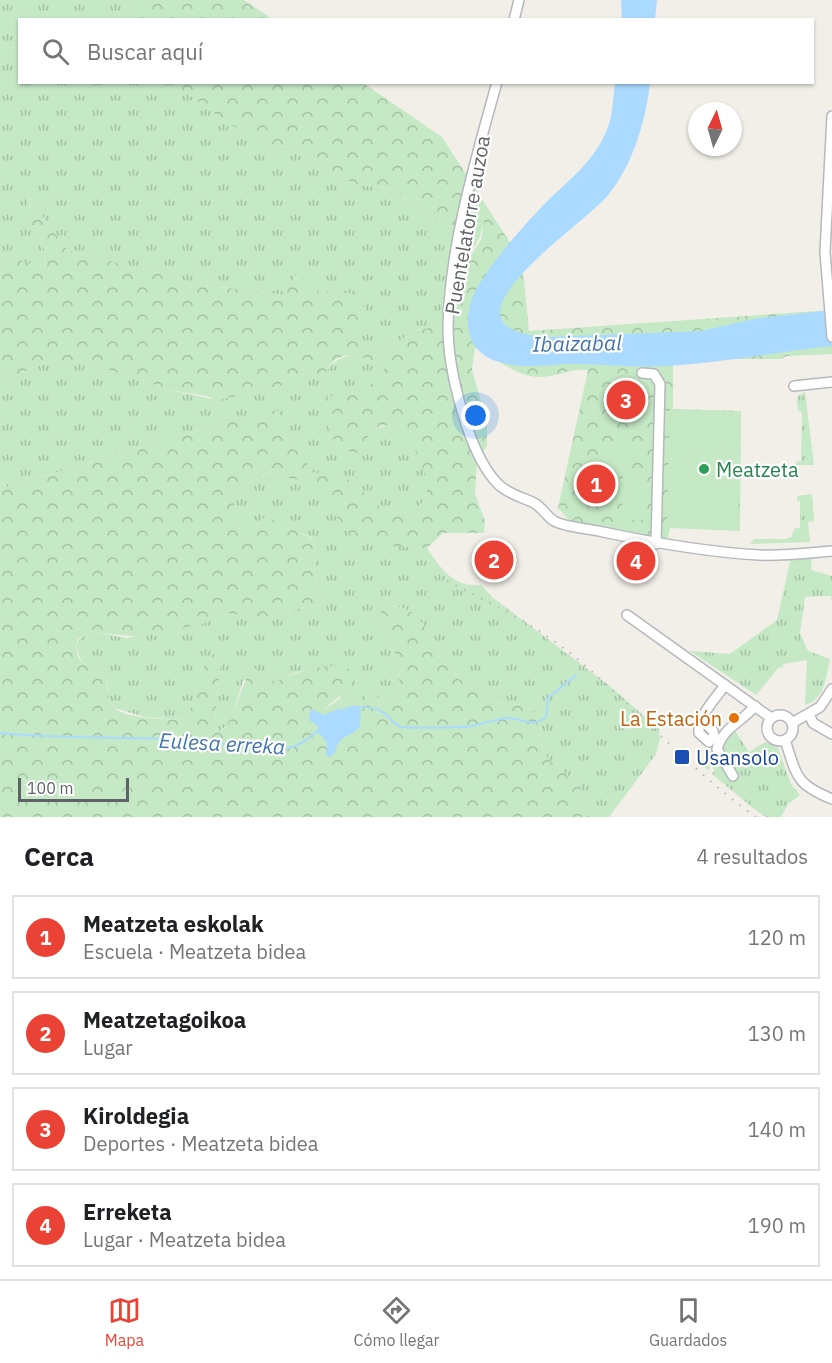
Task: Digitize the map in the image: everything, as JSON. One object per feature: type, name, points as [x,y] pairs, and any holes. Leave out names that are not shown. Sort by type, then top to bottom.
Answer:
[{"type":"street","points":[[514,18],[519,0]]},
{"type":"street","name":"Puentelatorre auzoa","points":[[496,84],[477,154],[450,295],[448,328],[450,362],[464,415],[488,471],[506,491],[544,509],[554,521],[656,544]]},
{"type":"street","points":[[832,116],[825,252],[832,337]]},
{"type":"street","points":[[642,373],[654,374],[660,384],[656,544],[760,555],[832,551]]},
{"type":"street","points":[[794,386],[832,382]]},
{"type":"street","points":[[627,615],[771,718],[783,716],[792,723]]},
{"type":"street","points":[[702,720],[725,685]]},
{"type":"street","points":[[792,723],[826,701],[832,689]]},
{"type":"street","points":[[733,776],[717,749],[719,742],[726,729],[748,714],[755,706]]},
{"type":"street","points":[[809,714],[813,723],[832,734]]},
{"type":"street","points":[[771,718],[767,725],[770,736],[777,741],[785,740],[792,731],[792,723]]},
{"type":"street","points":[[785,740],[797,775],[805,786],[832,799]]},
{"type":"green space","points":[[0,0],[133,0],[135,18],[18,18],[18,84],[174,84],[230,124],[273,146],[293,147],[327,170],[355,184],[393,189],[434,219],[461,230],[484,219],[479,239],[465,262],[460,277],[455,324],[417,330],[381,352],[352,337],[353,294],[314,290],[284,295],[203,285],[67,250],[26,193],[31,223],[45,251],[46,270],[6,256],[0,247]]},
{"type":"green space","points":[[133,0],[244,0],[271,18],[135,18]]},
{"type":"green space","points":[[174,84],[364,84],[442,137],[522,261],[529,331],[832,310],[832,354],[786,356],[781,359],[726,359],[673,365],[673,409],[741,411],[740,531],[670,528],[667,542],[570,521],[558,508],[588,370],[576,370],[542,377],[533,376],[515,371],[475,348],[472,370],[487,422],[487,446],[477,461],[475,494],[485,521],[484,533],[443,533],[427,548],[361,542],[346,531],[318,490],[304,481],[271,477],[273,470],[232,493],[239,527],[255,525],[264,518],[271,519],[313,539],[316,588],[323,603],[260,618],[225,613],[202,624],[140,637],[99,633],[77,640],[76,649],[80,660],[106,676],[110,701],[120,712],[148,718],[184,720],[193,704],[203,668],[213,654],[218,654],[220,665],[215,721],[216,728],[221,731],[233,713],[252,668],[259,669],[264,683],[268,685],[320,667],[342,667],[352,670],[355,675],[348,689],[326,708],[318,720],[355,721],[367,694],[373,693],[389,703],[396,698],[399,677],[396,658],[389,639],[378,622],[383,604],[403,608],[413,613],[422,623],[458,679],[481,688],[492,703],[523,705],[537,714],[543,751],[550,761],[579,785],[587,817],[0,817],[0,480],[7,487],[231,421],[278,410],[312,472],[345,477],[381,507],[409,517],[426,495],[427,485],[419,459],[404,435],[394,428],[384,426],[374,430],[357,453],[341,447],[331,434],[320,400],[385,380],[383,366],[366,359],[342,357],[335,360],[325,376],[305,373],[289,376],[276,388],[218,400],[220,402],[207,396],[170,390],[79,360],[44,364],[11,378],[0,371],[0,247],[6,256],[46,269],[45,251],[31,223],[25,192],[67,250],[203,285],[284,295],[297,272],[314,290],[353,294],[375,321],[353,337],[381,352],[417,330],[455,324],[459,273],[481,240],[484,220],[461,230],[434,219],[393,189],[355,184],[327,170],[293,147],[273,146],[229,124]]},
{"type":"green space","points":[[357,354],[383,366],[385,381],[320,400],[375,429],[393,427],[408,438],[420,456],[427,477],[426,495],[417,510],[409,517],[381,507],[345,477],[312,473],[231,421],[7,487],[0,480],[0,371],[11,378],[44,364],[79,360],[170,390],[217,400],[276,388],[289,376],[305,373],[325,376],[330,366],[338,360]]},
{"type":"green space","points":[[805,392],[814,465],[796,465],[796,462],[801,461],[802,412],[798,411],[797,397]]},
{"type":"green space","name":"Meatzeta","points":[[670,409],[741,412],[738,530],[667,527]]},
{"type":"green space","points":[[604,448],[630,448],[630,462],[620,462],[619,491],[604,491]]},
{"type":"green space","points":[[274,470],[272,477],[298,478],[314,484],[379,544],[427,548],[449,576],[463,583],[481,585],[492,597],[611,687],[659,729],[660,738],[656,754],[609,817],[587,817],[579,785],[550,761],[543,751],[537,714],[523,705],[492,703],[481,688],[458,679],[422,623],[403,608],[384,604],[378,622],[389,639],[396,658],[399,677],[396,698],[389,703],[373,693],[355,721],[318,720],[321,712],[341,698],[323,667],[297,672],[268,685],[264,683],[259,670],[243,681],[230,723],[220,731],[216,728],[215,721],[220,665],[203,666],[191,711],[184,720],[145,717],[114,708],[109,699],[106,676],[86,665],[80,658],[76,643],[84,636],[99,633],[127,638],[202,624],[225,613],[260,618],[323,603],[316,588],[313,538],[264,518],[255,525],[239,528],[232,493]]},
{"type":"green space","points":[[623,471],[647,471],[646,520],[622,520]]},
{"type":"green space","points":[[812,494],[814,521],[808,522],[810,542],[750,544],[754,539],[791,537],[795,528],[800,528],[800,501],[797,501],[797,496]]},
{"type":"green space","points":[[812,556],[811,570],[832,576],[832,603],[831,596],[805,597],[800,634],[808,651],[830,659],[824,686],[812,702],[805,705],[807,660],[783,664],[783,668],[779,667],[756,695],[690,651],[730,654],[777,620],[791,557]]},
{"type":"green space","points":[[734,729],[749,752],[765,742],[778,748],[791,784],[800,795],[788,804],[781,817],[766,817],[758,812],[712,774],[715,770],[711,766],[708,770],[701,763],[724,734]]},
{"type":"water","points":[[621,0],[657,0],[655,18],[622,18]]},
{"type":"water","name":"Ibaizabal","points":[[615,84],[650,84],[637,141],[625,169],[609,194],[545,251],[521,275],[505,297],[501,316],[514,330],[551,337],[701,331],[754,319],[832,310],[832,346],[687,365],[655,366],[575,364],[521,366],[489,358],[479,350],[468,329],[470,304],[475,292],[515,237],[586,163],[602,140],[612,111]]},
{"type":"water","points":[[353,708],[361,709],[360,727],[341,740],[335,753],[329,757],[326,754],[327,742],[318,732],[319,727],[309,720],[311,709],[324,715],[338,709],[345,711]]},
{"type":"waterway","name":"Eulesa erreka","points":[[340,712],[355,707],[374,709],[384,713],[396,725],[402,727],[466,727],[506,718],[536,722],[546,717],[548,698],[576,675]]},
{"type":"waterway","name":"Eulesa erreka","points":[[0,733],[184,739],[280,750],[301,743],[320,729]]},
{"type":"railway","points":[[447,581],[526,623],[556,642],[594,673],[684,758],[756,817]]},
{"type":"place","name":"Kiroldegia","points":[[626,400]]},
{"type":"place","name":"Meatzeta","points":[[704,469]]},
{"type":"place","name":"Meatzeta eskolak","points":[[596,484]]},
{"type":"place","name":"Meatzetagoikoa","points":[[494,560]]},
{"type":"place","name":"Erreketa","points":[[636,561]]},
{"type":"place","name":"La Estación","points":[[734,718]]},
{"type":"place","name":"Usansolo","points":[[682,757]]}]
